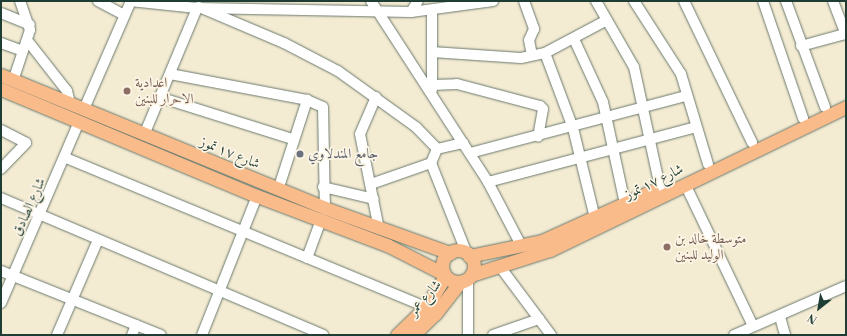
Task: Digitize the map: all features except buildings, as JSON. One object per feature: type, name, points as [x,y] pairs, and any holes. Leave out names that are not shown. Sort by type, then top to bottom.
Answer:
[{"type":"main road","name":"شارع ١٧ تموز","points":[[7,78],[278,190],[444,275]]},
{"type":"main road","name":"شارع ١٧ تموز","points":[[1,89],[257,196],[379,229],[450,253]]},
{"type":"main road","name":"شارع ١٧ تموز","points":[[468,255],[522,247],[595,218],[846,97]]},
{"type":"main road","name":"شارع ١٧ تموز","points":[[466,279],[550,250],[846,107]]},
{"type":"main road","points":[[450,253],[468,255],[473,263],[466,279],[444,275],[442,264],[450,253]]},
{"type":"main road","name":"شارع عمر","points":[[397,335],[426,307],[444,275]]},
{"type":"main road","name":"شارع عمر","points":[[413,335],[435,314],[466,279]]},
{"type":"street","points":[[7,78],[23,51],[30,25],[20,1]]},
{"type":"street","points":[[98,1],[124,15]]},
{"type":"street","points":[[84,109],[130,1],[198,7],[378,12],[411,12],[432,10],[493,1]]},
{"type":"street","points":[[371,1],[432,89],[463,143],[488,182],[522,247]]},
{"type":"street","points":[[411,12],[418,1]]},
{"type":"street","points":[[524,1],[534,29],[529,40],[532,55]]},
{"type":"street","points":[[596,1],[634,67],[660,187]]},
{"type":"street","points":[[634,1],[674,62],[708,164]]},
{"type":"street","points":[[684,1],[752,142]]},
{"type":"street","points":[[763,1],[803,118]]},
{"type":"street","points":[[786,1],[801,46],[825,107]]},
{"type":"street","points":[[801,46],[846,34],[833,1]]},
{"type":"street","points":[[144,135],[198,7]]},
{"type":"street","points":[[198,7],[284,43],[338,71],[416,127],[437,149]]},
{"type":"street","points":[[432,10],[432,89]]},
{"type":"street","points":[[1,14],[30,25]]},
{"type":"street","points":[[432,52],[532,55],[545,53],[574,39],[607,20]]},
{"type":"street","points":[[574,39],[607,118],[625,204]]},
{"type":"street","points":[[27,40],[67,91],[70,103]]},
{"type":"street","points":[[1,43],[23,51]]},
{"type":"street","points":[[545,53],[573,128],[595,218]]},
{"type":"street","points":[[170,74],[307,100],[324,111],[323,214],[307,258]]},
{"type":"street","points":[[432,89],[457,84],[540,106],[543,109],[538,136]]},
{"type":"street","points":[[470,154],[644,109],[686,96]]},
{"type":"street","points":[[159,97],[292,139]]},
{"type":"street","points":[[376,97],[360,134],[379,229]]},
{"type":"street","points":[[278,190],[292,139],[307,100]]},
{"type":"street","name":"شارع الصادق","points":[[1,303],[14,277],[66,158],[79,122]]},
{"type":"street","points":[[488,182],[651,142],[696,127]]},
{"type":"street","points":[[1,130],[26,143],[1,169]]},
{"type":"street","points":[[437,149],[463,143]]},
{"type":"street","points":[[371,184],[431,162],[437,149]]},
{"type":"street","points":[[66,158],[426,307]]},
{"type":"street","points":[[431,162],[468,255]]},
{"type":"street","points":[[685,184],[753,326]]},
{"type":"street","points":[[323,187],[374,199]]},
{"type":"street","points":[[202,335],[220,293],[257,196]]},
{"type":"street","points":[[1,198],[220,293],[323,335]]},
{"type":"street","points":[[57,335],[98,240]]},
{"type":"street","points":[[501,268],[551,335]]},
{"type":"street","points":[[1,271],[161,335]]},
{"type":"street","points":[[466,279],[468,335]]},
{"type":"street","points":[[734,335],[846,286]]},
{"type":"street","points":[[780,316],[785,335]]},
{"type":"street","points":[[493,335],[539,319]]},
{"type":"street","points":[[132,335],[136,325]]},
{"type":"place","name":"اعدادية الاحرار للبنين","points":[[127,91]]},
{"type":"place","name":"جامع المندلاوي","points":[[300,154]]},
{"type":"place","name":"متوسطة خالد بن الوليد للبنين","points":[[667,247]]}]
